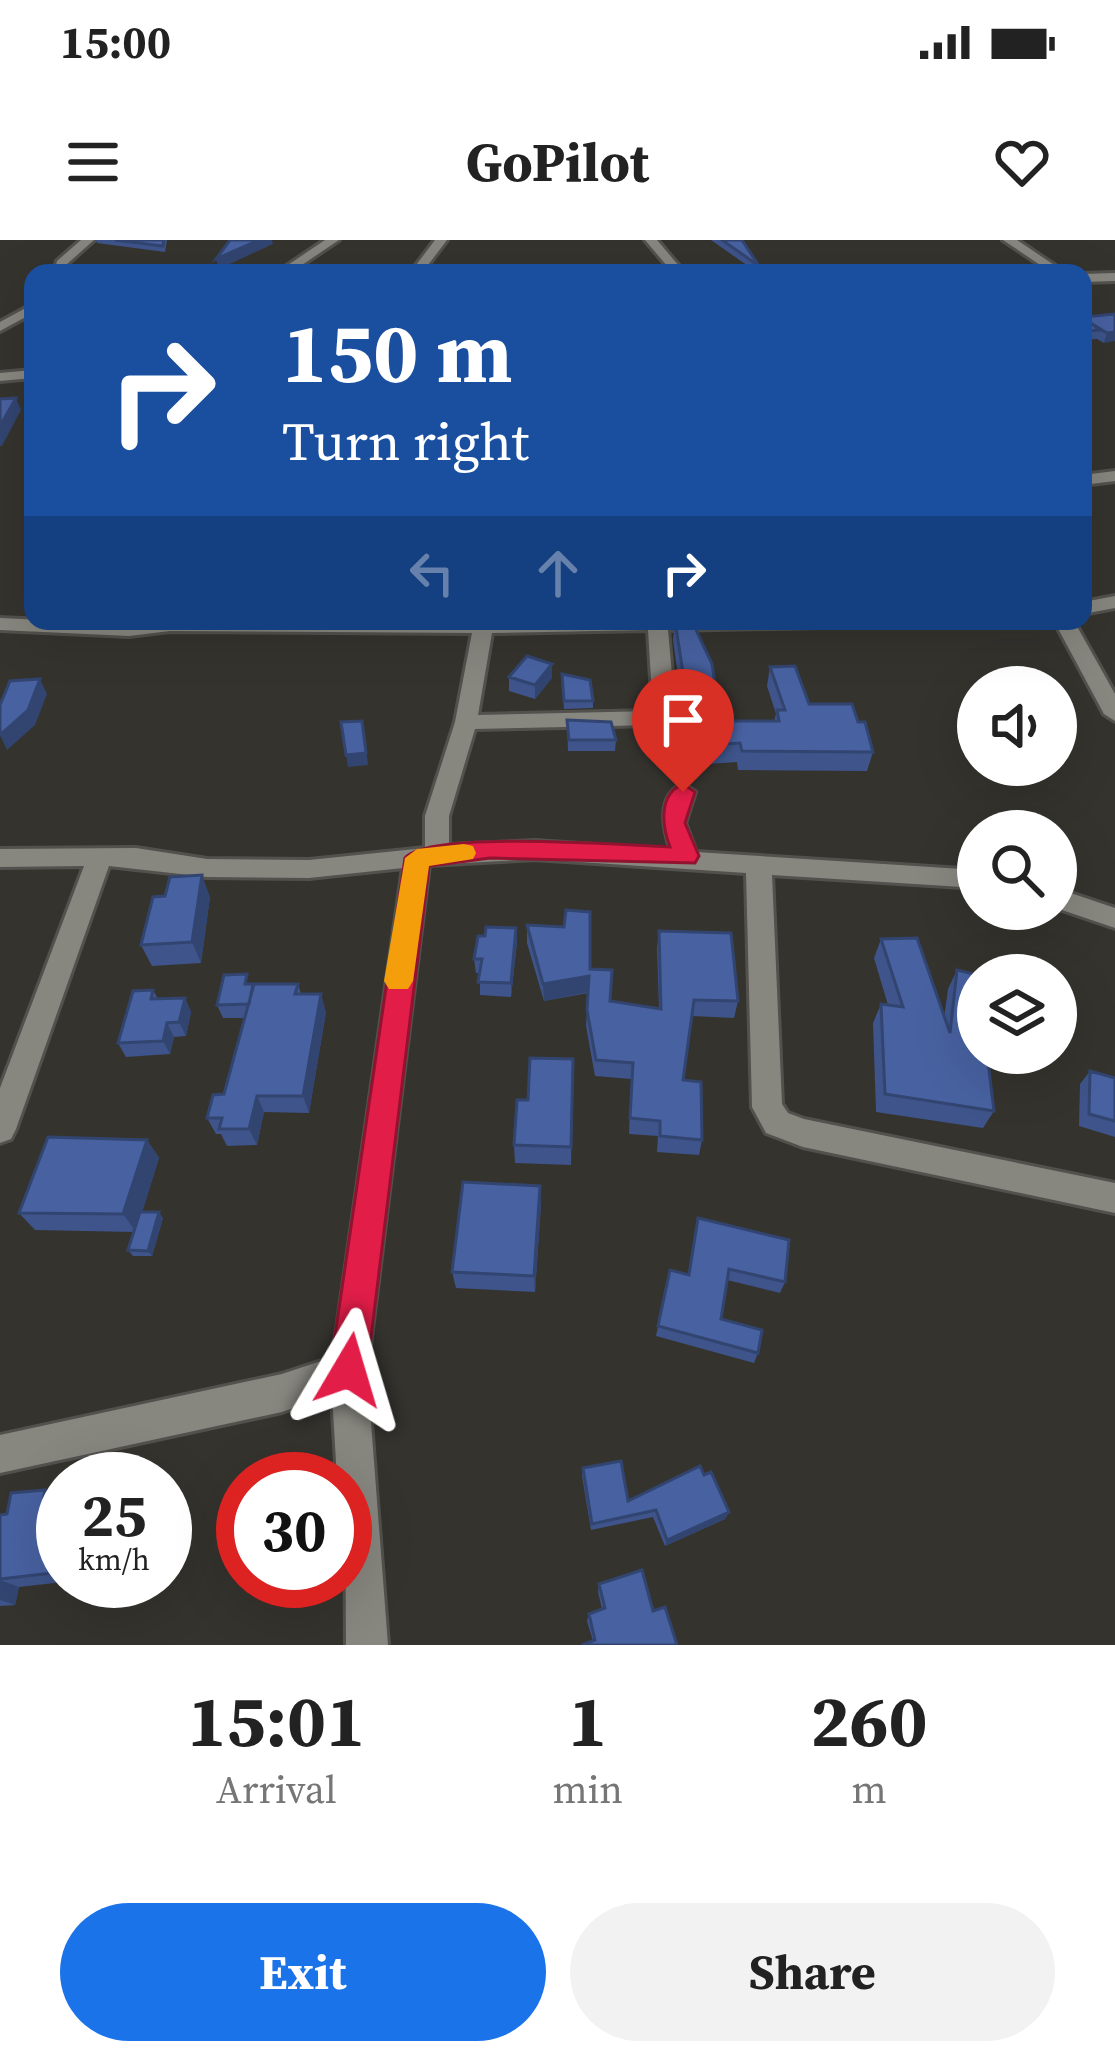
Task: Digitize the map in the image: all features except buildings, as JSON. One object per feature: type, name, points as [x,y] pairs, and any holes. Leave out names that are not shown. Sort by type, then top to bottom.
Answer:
[{"type":"street","points":[[62,264],[88,240]]},
{"type":"street","points":[[296,264],[333,240]]},
{"type":"street","points":[[423,264],[441,240]]},
{"type":"street","points":[[652,240],[672,264]]},
{"type":"street","points":[[1009,240],[1046,264]]},
{"type":"street","points":[[367,1645],[349,1370],[427,857],[466,722],[482,630]]},
{"type":"street","points":[[658,630],[668,756],[677,764]]},
{"type":"street","points":[[1069,630],[1115,714]]},
{"type":"street","points":[[466,722],[665,718]]},
{"type":"street","points":[[683,792],[673,823],[686,856]]},
{"type":"street","points":[[0,858],[100,856],[227,868],[309,868],[535,850],[686,856],[759,867],[957,878]]},
{"type":"street","points":[[0,1129],[100,856]]},
{"type":"street","points":[[759,867],[767,1107],[777,1123],[803,1133],[1115,1198]]},
{"type":"street","points":[[1077,905],[1115,917]]},
{"type":"street","points":[[0,1454],[282,1393],[349,1370]]},
{"type":"slow traffic","points":[[399,981],[417,858],[464,853]]},
{"type":"route","points":[[349,1370],[417,858],[490,850],[686,856],[673,823],[683,792]]}]
